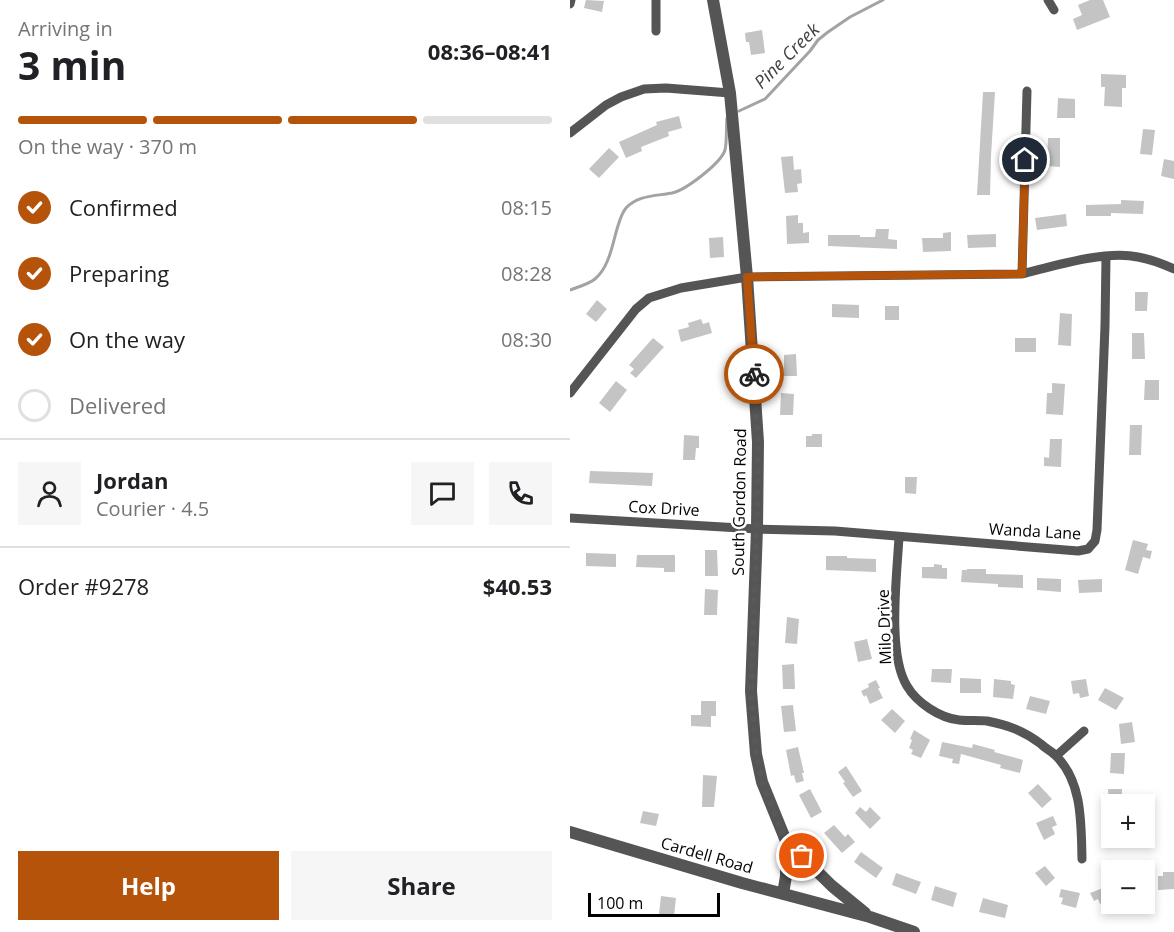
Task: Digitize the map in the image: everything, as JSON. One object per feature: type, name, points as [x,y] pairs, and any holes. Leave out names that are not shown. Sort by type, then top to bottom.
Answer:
[{"type":"street","points":[[570,4],[571,0]]},
{"type":"street","points":[[656,0],[656,31]]},
{"type":"street","name":"South Gordon Road","points":[[713,0],[730,93],[747,277],[758,442],[751,691],[756,754],[762,782],[786,842],[786,876],[783,894]]},
{"type":"street","points":[[1048,0],[1054,10]]},
{"type":"street","points":[[570,133],[606,105],[644,89],[666,88],[730,93]]},
{"type":"street","points":[[1022,274],[1027,91]]},
{"type":"street","points":[[570,393],[636,309],[649,298],[681,288],[747,277],[1022,274],[1064,263],[1122,255],[1138,257],[1174,269]]},
{"type":"street","name":"Wanda Lane","points":[[757,528],[836,531],[1078,551],[1088,549],[1095,541],[1098,530],[1106,257]]},
{"type":"street","name":"Cox Drive","points":[[570,518],[757,528]]},
{"type":"street","name":"Milo Drive","points":[[899,537],[896,644],[900,670],[907,686],[917,698],[945,717],[1011,726],[1028,735],[1056,756],[1072,780],[1076,793],[1081,815],[1082,859]]},
{"type":"street","points":[[1056,756],[1084,731]]},
{"type":"street","name":"Cardell Road","points":[[570,832],[870,917]]},
{"type":"street","points":[[786,842],[832,886],[870,917],[914,932]]},
{"type":"building","points":[[586,0],[604,1],[602,12],[584,8]]},
{"type":"building","points":[[1090,0],[1103,0],[1110,17],[1077,30],[1073,19],[1082,15],[1078,5]]},
{"type":"building","points":[[762,30],[765,53],[751,55],[745,33]]},
{"type":"building","points":[[1101,74],[1126,75],[1126,88],[1122,88],[1122,107],[1104,106],[1105,87],[1101,87]]},
{"type":"building","points":[[983,92],[995,92],[990,195],[977,195]]},
{"type":"building","points":[[1058,98],[1075,99],[1075,118],[1057,118]]},
{"type":"building","points":[[679,116],[682,128],[668,132],[669,136],[641,147],[642,151],[626,158],[619,142],[657,125],[656,122]]},
{"type":"building","points":[[1143,129],[1155,130],[1152,155],[1140,154]]},
{"type":"building","points":[[1048,138],[1060,138],[1060,167],[1047,166]]},
{"type":"building","points":[[609,148],[619,157],[599,178],[589,169]]},
{"type":"building","points":[[793,156],[794,170],[801,169],[802,183],[797,184],[798,192],[785,193],[781,157]]},
{"type":"building","points":[[1164,159],[1174,161],[1174,179],[1161,176]]},
{"type":"building","points":[[1121,200],[1144,201],[1143,214],[1111,213],[1111,216],[1086,216],[1086,205],[1121,204]]},
{"type":"building","points":[[1066,214],[1067,226],[1037,230],[1035,218]]},
{"type":"building","points":[[798,215],[798,223],[803,223],[803,233],[809,232],[809,243],[787,244],[786,216]]},
{"type":"building","points":[[876,229],[889,229],[888,239],[897,240],[897,249],[828,246],[828,235],[875,237]]},
{"type":"building","points":[[951,232],[951,251],[923,252],[922,238],[943,238],[943,233]]},
{"type":"building","points":[[996,234],[996,247],[968,248],[967,235]]},
{"type":"building","points":[[723,237],[724,257],[710,258],[709,238]]},
{"type":"building","points":[[1135,292],[1148,292],[1147,311],[1135,311]]},
{"type":"building","points":[[597,300],[607,309],[596,322],[586,314]]},
{"type":"building","points":[[832,304],[859,305],[859,318],[832,317]]},
{"type":"building","points":[[885,306],[899,306],[899,320],[885,320]]},
{"type":"building","points":[[1060,313],[1072,314],[1071,346],[1058,345]]},
{"type":"building","points":[[701,319],[703,324],[709,322],[712,333],[681,342],[678,330],[689,327],[688,323]]},
{"type":"building","points":[[1132,333],[1144,333],[1145,359],[1132,359]]},
{"type":"building","points":[[653,338],[664,347],[636,378],[630,373],[634,369],[629,365]]},
{"type":"building","points":[[1015,338],[1036,338],[1036,352],[1015,352]]},
{"type":"building","points":[[796,354],[797,376],[784,376],[784,355]]},
{"type":"building","points":[[1145,380],[1159,380],[1159,400],[1144,400]]},
{"type":"building","points":[[616,381],[627,390],[610,412],[599,403]]},
{"type":"building","points":[[1052,383],[1065,384],[1063,415],[1046,414],[1047,393],[1052,393]]},
{"type":"building","points":[[781,393],[794,394],[793,415],[780,415]]},
{"type":"building","points":[[1130,425],[1142,425],[1141,455],[1129,455]]},
{"type":"building","points":[[812,434],[822,434],[822,447],[806,447],[806,436],[812,436]]},
{"type":"building","points":[[684,435],[699,436],[699,448],[696,448],[695,460],[683,460]]},
{"type":"building","points":[[1050,439],[1062,439],[1061,467],[1044,466],[1044,457],[1049,458]]},
{"type":"building","points":[[590,471],[653,473],[652,486],[589,483]]},
{"type":"building","points":[[905,477],[917,477],[916,494],[905,493]]},
{"type":"building","points":[[1133,540],[1148,544],[1146,550],[1152,551],[1150,559],[1143,557],[1138,574],[1125,570]]},
{"type":"building","points":[[705,550],[717,550],[718,576],[705,576]]},
{"type":"building","points":[[586,553],[616,554],[616,567],[586,566]]},
{"type":"building","points":[[637,555],[675,555],[675,572],[664,572],[664,568],[636,567]]},
{"type":"building","points":[[826,556],[876,559],[876,572],[826,570]]},
{"type":"building","points":[[934,564],[947,568],[947,579],[922,578],[922,567],[934,567]]},
{"type":"building","points":[[986,569],[986,574],[1023,575],[1023,588],[961,582],[962,570]]},
{"type":"building","points":[[1037,578],[1061,579],[1061,592],[1037,590]]},
{"type":"building","points":[[1102,579],[1102,592],[1079,593],[1078,580]]},
{"type":"building","points":[[705,589],[718,590],[717,615],[704,615]]},
{"type":"building","points":[[787,617],[799,619],[797,644],[785,643]]},
{"type":"building","points":[[867,639],[872,659],[858,662],[854,642]]},
{"type":"building","points":[[794,664],[795,689],[783,689],[782,665]]},
{"type":"building","points":[[932,669],[952,669],[951,683],[931,682]]},
{"type":"building","points":[[960,678],[981,679],[981,693],[960,693]]},
{"type":"building","points":[[994,679],[1011,681],[1011,684],[1015,685],[1013,699],[993,697]]},
{"type":"building","points":[[1086,679],[1089,696],[1080,698],[1079,693],[1073,694],[1071,681]]},
{"type":"building","points":[[876,680],[883,698],[870,704],[866,695],[864,697],[861,691]]},
{"type":"building","points":[[1105,688],[1124,698],[1116,710],[1098,700]]},
{"type":"building","points":[[1030,696],[1050,701],[1046,714],[1026,709]]},
{"type":"building","points":[[701,701],[716,701],[716,716],[711,716],[711,727],[691,726],[691,715],[701,715]]},
{"type":"building","points":[[793,705],[796,731],[784,732],[781,706]]},
{"type":"building","points":[[892,709],[905,721],[895,733],[881,720]]},
{"type":"building","points":[[1132,722],[1135,742],[1121,744],[1119,724]]},
{"type":"building","points":[[914,730],[930,740],[921,758],[911,754],[913,750],[909,748]]},
{"type":"building","points":[[942,742],[972,748],[973,744],[1023,760],[1020,773],[961,754],[959,764],[952,763],[953,759],[939,756]]},
{"type":"building","points":[[798,747],[804,781],[796,783],[794,775],[791,776],[786,750]]},
{"type":"building","points":[[1111,753],[1125,753],[1124,774],[1110,773]]},
{"type":"building","points":[[846,766],[862,791],[853,797],[838,772]]},
{"type":"building","points":[[703,775],[717,776],[714,807],[702,807]]},
{"type":"building","points":[[1038,784],[1052,799],[1042,808],[1028,793]]},
{"type":"building","points":[[810,789],[822,812],[811,818],[799,795]]},
{"type":"building","points":[[1108,789],[1122,789],[1122,794],[1108,794]]},
{"type":"building","points":[[860,807],[866,812],[870,807],[881,818],[870,829],[855,813]]},
{"type":"building","points":[[643,811],[659,814],[656,826],[640,823]]},
{"type":"building","points":[[1053,816],[1057,825],[1052,827],[1055,834],[1044,840],[1036,823]]},
{"type":"building","points":[[834,825],[845,837],[848,834],[855,842],[842,853],[824,833]]},
{"type":"building","points":[[861,852],[883,868],[876,878],[854,862]]},
{"type":"building","points":[[1045,866],[1055,878],[1046,886],[1035,873]]},
{"type":"building","points":[[1163,872],[1174,872],[1174,889],[1158,890],[1158,876],[1163,876]]},
{"type":"building","points":[[896,873],[921,882],[916,894],[892,885]]},
{"type":"building","points":[[935,886],[957,893],[953,907],[931,900]]},
{"type":"building","points":[[1061,889],[1080,893],[1076,908],[1061,904],[1063,898],[1059,897]]},
{"type":"building","points":[[1101,889],[1101,904],[1098,899],[1094,901],[1090,893]]},
{"type":"building","points":[[661,896],[676,898],[674,916],[659,914]]},
{"type":"building","points":[[983,898],[1008,905],[1005,918],[979,912]]},
{"type":"waterway","name":"Pine Creek","points":[[739,111],[765,99],[818,40],[828,32],[850,17],[883,0]]},
{"type":"waterway","name":"Pine Creek","points":[[570,290],[595,279],[604,269],[621,216],[626,208],[642,198],[672,193],[686,187],[717,162],[725,150],[727,118]]},
{"type":"way so far","points":[[754,374],[758,442],[751,691],[756,754],[762,782],[786,842],[802,856]]},
{"type":"route","points":[[754,374],[747,277],[1022,274],[1025,160]]}]
